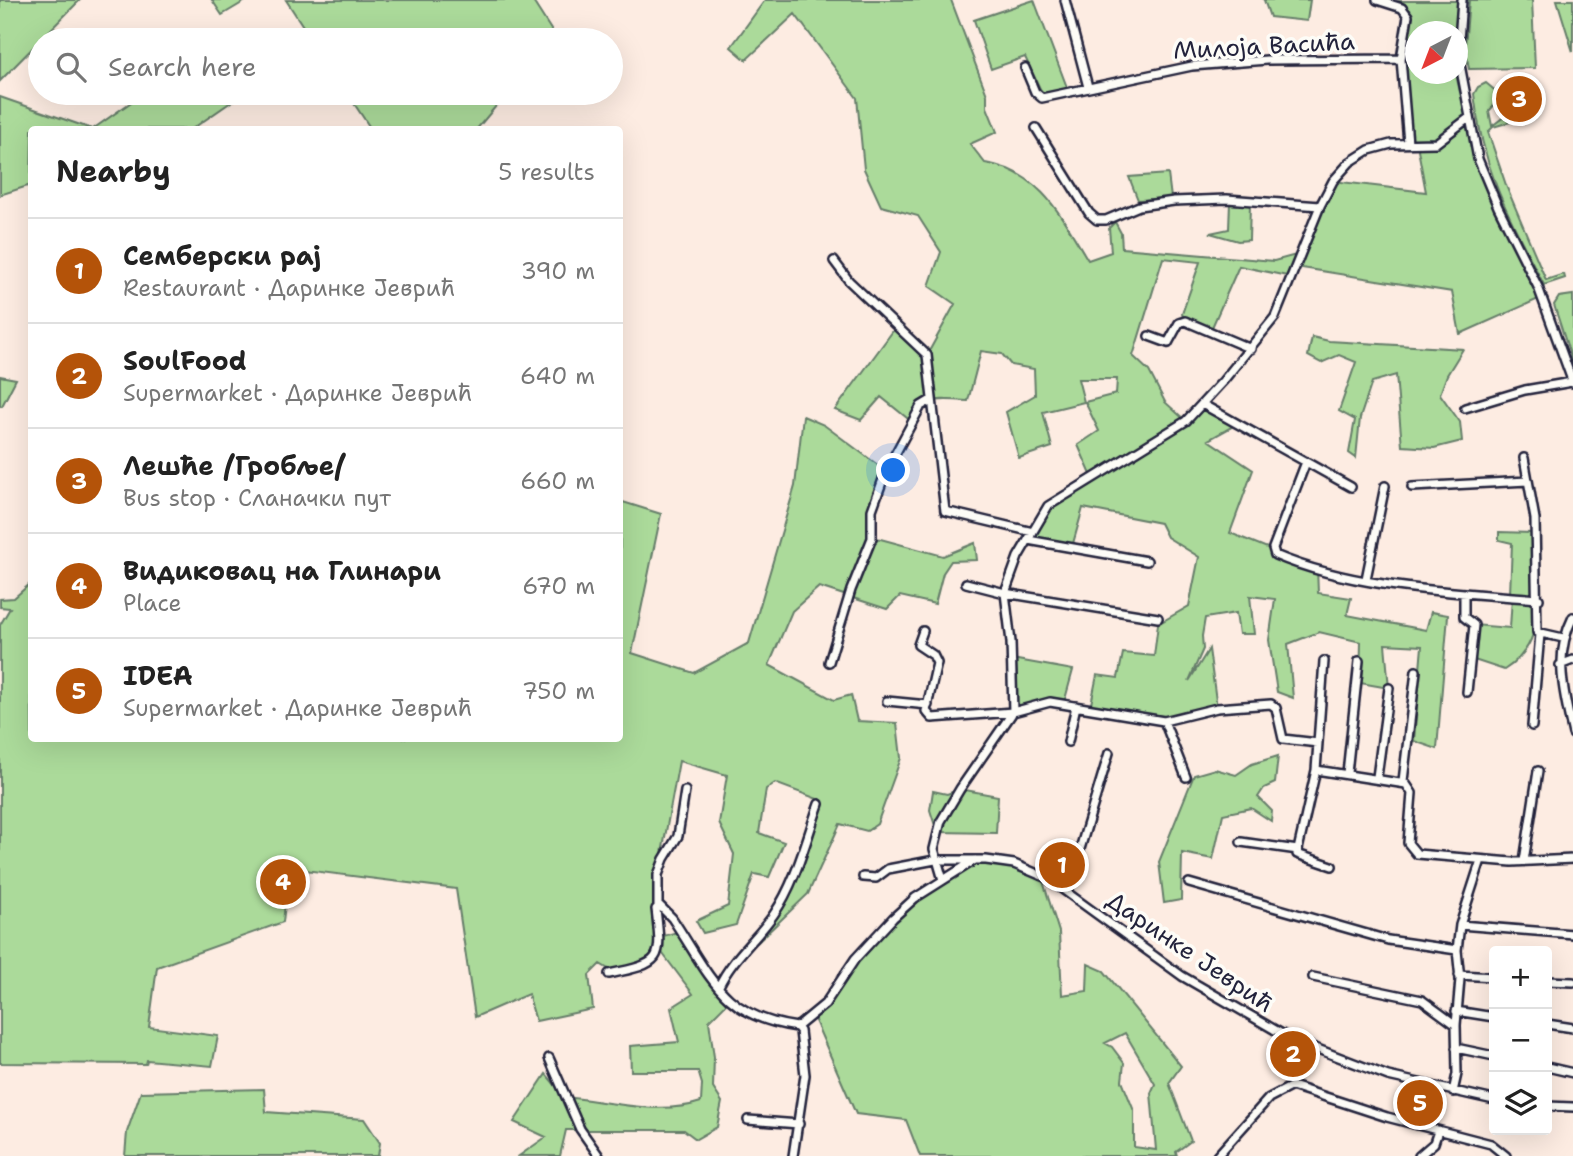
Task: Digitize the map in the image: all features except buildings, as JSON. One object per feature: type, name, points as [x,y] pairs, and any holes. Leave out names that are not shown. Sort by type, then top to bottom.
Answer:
[{"type":"street","points":[[1065,0],[1088,87]]},
{"type":"street","points":[[1377,0],[1407,13],[1401,59],[1408,143]]},
{"type":"street","points":[[1462,0],[1458,54],[1486,182],[1538,287],[1573,382],[1525,390],[1465,408]]},
{"type":"street","name":"Милоја Васића","points":[[1025,68],[1040,97],[1208,64],[1401,59]]},
{"type":"street","points":[[943,880],[935,860],[934,841],[941,821],[1013,712],[1011,642],[1004,593],[1030,536],[1048,506],[1186,421],[1251,349],[1275,317],[1320,206],[1337,175],[1356,157],[1378,147],[1408,143],[1430,144],[1444,140],[1470,117]]},
{"type":"street","points":[[1036,128],[1089,213],[1097,220],[1111,218],[1139,206],[1174,201],[1227,199],[1320,206]]},
{"type":"street","points":[[834,261],[849,281],[927,355],[945,511],[1030,536],[1147,561]]},
{"type":"street","points":[[1149,336],[1168,343],[1179,323],[1185,321],[1251,349]]},
{"type":"street","points":[[829,663],[851,590],[873,538],[872,510],[886,471],[921,406],[931,400]]},
{"type":"street","points":[[1202,404],[1351,487]]},
{"type":"street","points":[[1524,458],[1535,519],[1539,599],[1537,630],[1540,634],[1532,726]]},
{"type":"street","points":[[1306,462],[1273,553],[1298,563],[1366,579],[1464,594],[1539,599]]},
{"type":"street","points":[[1412,487],[1528,481]]},
{"type":"street","points":[[1366,579],[1385,486]]},
{"type":"street","points":[[966,583],[1004,593],[1158,618]]},
{"type":"street","points":[[1464,594],[1464,617],[1474,625],[1467,692]]},
{"type":"street","points":[[1573,617],[1563,638],[1560,664],[1573,734]]},
{"type":"street","points":[[923,631],[918,645],[933,655],[937,663],[927,715],[936,719],[1013,712],[1050,702],[1164,721],[1217,708],[1271,704],[1276,708],[1283,739],[1318,743]]},
{"type":"street","points":[[1540,634],[1563,638]]},
{"type":"street","points":[[1560,664],[1573,660]]},
{"type":"street","points":[[1324,661],[1316,770],[1297,854],[1312,862],[1332,866]]},
{"type":"street","points":[[1347,773],[1359,661]]},
{"type":"street","points":[[1416,671],[1403,781],[1412,793],[1408,843],[1413,852],[1481,860],[1573,859]]},
{"type":"street","points":[[1377,777],[1389,688]]},
{"type":"street","points":[[887,701],[928,705]]},
{"type":"street","points":[[1068,742],[1076,706]]},
{"type":"street","points":[[1164,721],[1186,777]]},
{"type":"street","points":[[1067,892],[1109,753]]},
{"type":"street","points":[[1316,770],[1403,781]]},
{"type":"street","points":[[1524,861],[1538,771]]},
{"type":"street","points":[[609,974],[631,970],[656,958],[660,950],[658,876],[664,859],[678,836],[685,791]]},
{"type":"street","points":[[719,986],[726,971],[774,913],[786,893],[819,804]]},
{"type":"street","points":[[1241,842],[1298,850]]},
{"type":"street","name":"Даринке Јеврић","points":[[863,877],[876,878],[888,869],[935,860],[1014,864],[1041,875],[1182,976],[1277,1032],[1359,1067],[1489,1099]]},
{"type":"street","points":[[797,1027],[825,1004],[855,959],[893,918],[943,880],[976,860]]},
{"type":"street","points":[[1453,1092],[1457,1074],[1455,1025],[1460,925],[1481,860]]},
{"type":"street","points":[[1189,883],[1388,940],[1457,950]]},
{"type":"street","points":[[658,906],[672,918],[729,1000],[751,1016],[797,1027],[800,1031],[805,1075],[793,1156]]},
{"type":"street","points":[[1460,925],[1573,934]]},
{"type":"street","points":[[1459,975],[1489,978]]},
{"type":"street","points":[[1313,977],[1422,1000],[1455,1025]]},
{"type":"street","points":[[1552,981],[1573,982]]},
{"type":"street","points":[[1456,1012],[1489,1016]]},
{"type":"street","points":[[1552,1025],[1573,1028]]},
{"type":"street","points":[[1456,1048],[1489,1055]]},
{"type":"street","points":[[549,1058],[580,1129],[599,1156]]},
{"type":"street","points":[[1552,1068],[1573,1073]]},
{"type":"street","points":[[1217,1156],[1269,1098],[1288,1087],[1307,1089],[1438,1131],[1491,1144],[1506,1156]]},
{"type":"street","points":[[1552,1106],[1573,1107]]},
{"type":"street","points":[[748,1120],[799,1124]]},
{"type":"street","points":[[1419,1156],[1434,1143],[1438,1131]]},
{"type":"green space","points":[[0,0],[80,0],[52,28],[28,28],[28,53],[0,81]]},
{"type":"green space","points":[[212,0],[247,0],[222,15]]},
{"type":"green space","points":[[286,0],[532,0],[550,28],[304,28]]},
{"type":"green space","points":[[765,0],[951,0],[987,95],[987,107],[997,132],[970,144],[985,163],[1020,175],[1035,186],[1058,212],[1088,260],[1111,252],[1109,228],[1115,222],[1121,233],[1122,248],[1274,261],[1300,254],[1333,181],[1426,192],[1417,144],[1408,143],[1402,40],[1405,29],[1405,84],[1458,84],[1460,92],[1465,91],[1478,159],[1543,297],[1460,334],[1452,292],[1296,267],[1292,277],[1239,266],[1210,332],[1185,321],[1182,314],[1200,262],[1163,258],[1133,356],[1149,371],[1165,402],[1186,421],[1202,404],[1237,424],[1208,440],[1253,470],[1230,533],[1317,568],[1318,593],[1351,598],[1347,615],[1426,630],[1431,612],[1448,615],[1437,749],[1414,741],[1422,646],[1385,644],[1389,688],[1360,683],[1361,642],[1319,632],[1288,644],[1293,698],[1277,692],[1269,640],[1275,599],[1250,596],[1254,634],[1239,634],[1236,613],[1205,618],[1203,649],[1189,681],[1209,649],[1217,708],[1174,719],[1090,709],[1097,675],[1118,678],[1123,653],[1154,656],[1158,624],[1189,606],[1199,557],[1167,537],[1160,523],[1083,508],[1072,547],[1028,540],[1048,506],[1093,479],[1078,445],[1099,431],[1085,402],[1116,394],[1117,379],[1078,379],[1084,402],[1043,412],[1052,447],[1019,458],[1006,412],[1035,395],[1034,369],[1011,365],[1002,354],[981,351],[968,401],[942,400],[930,403],[912,422],[881,397],[861,420],[835,410],[898,324],[927,355],[955,304],[929,286],[941,252],[918,216],[881,206],[864,169],[857,98],[795,14],[746,60],[731,47]]},
{"type":"green space","points":[[1034,0],[1068,90],[1043,95],[1025,57],[991,69],[974,20]]},
{"type":"green space","points":[[1264,0],[1310,0],[1307,21],[1270,17]]},
{"type":"green space","points":[[1469,0],[1532,0],[1535,68],[1469,69]]},
{"type":"green space","points":[[1557,0],[1573,0],[1573,52]]},
{"type":"green space","points":[[1381,1],[1462,1],[1459,21],[1407,21],[1410,10]]},
{"type":"green space","points":[[1486,83],[1498,93],[1497,102],[1489,111],[1492,126],[1505,116],[1510,122],[1493,127],[1488,132],[1507,188],[1546,280],[1564,274],[1565,278],[1544,285],[1499,193],[1484,147],[1474,94],[1478,87]]},
{"type":"green space","points":[[0,97],[83,126],[28,126],[28,186],[0,195]]},
{"type":"green space","points":[[127,105],[227,105],[196,126],[97,126]]},
{"type":"green space","points":[[355,105],[497,105],[479,126],[369,126]]},
{"type":"green space","points":[[1168,174],[1171,198],[1138,200],[1129,177]]},
{"type":"green space","points":[[1230,202],[1250,204],[1249,240],[1238,241],[1210,233],[1229,229]]},
{"type":"green space","points":[[1573,295],[1573,364],[1554,305],[1559,297]]},
{"type":"green space","points":[[1312,337],[1329,341],[1463,349],[1447,375],[1440,394],[1460,422],[1462,441],[1434,448],[1402,446],[1396,375],[1372,382],[1360,418],[1356,458],[1349,453],[1355,420],[1339,411],[1356,362],[1339,355],[1321,363],[1308,356]]},
{"type":"green space","points":[[0,376],[16,379],[2,406],[0,406]]},
{"type":"green space","points":[[803,416],[824,425],[886,471],[872,510],[873,537],[943,556],[975,543],[977,560],[951,561],[943,573],[935,604],[900,596],[887,609],[819,587],[792,611],[769,665],[834,700],[851,695],[857,721],[897,723],[901,758],[877,824],[867,831],[840,824],[808,894],[757,943],[787,884],[823,801],[775,783],[766,789],[759,833],[784,842],[769,877],[754,874],[736,925],[703,933],[696,921],[728,906],[734,854],[719,823],[727,775],[679,761],[658,875],[660,937],[681,931],[729,1001],[709,1021],[714,1057],[713,1088],[722,1102],[717,1127],[696,1139],[684,1130],[566,1130],[560,1156],[519,1156],[546,1137],[514,1122],[546,1074],[565,1097],[651,1108],[701,1102],[702,1084],[698,1071],[631,1071],[630,1046],[679,1042],[671,1008],[693,994],[660,950],[650,962],[610,970],[600,964],[589,975],[593,1009],[536,1021],[528,994],[475,1017],[456,889],[289,868],[283,922],[157,967],[149,1027],[218,1036],[212,1066],[147,1060],[146,1064],[0,1063],[0,625],[10,608],[0,607],[0,599],[14,598],[28,586],[28,742],[623,742],[623,502],[661,514],[632,653],[694,673],[749,643],[795,486]]},
{"type":"green space","points":[[1499,532],[1532,533],[1535,595],[1510,594],[1512,543],[1499,540]]},
{"type":"green space","points":[[1512,597],[1539,599],[1534,631],[1521,656],[1504,670],[1471,659],[1474,625],[1510,628]]},
{"type":"green space","points":[[1012,659],[1073,670],[1064,703],[1013,712]]},
{"type":"green space","points":[[1278,756],[1275,783],[1264,788],[1258,797],[1272,811],[1271,821],[1251,808],[1223,814],[1213,859],[1182,853],[1181,900],[1164,903],[1159,862],[1194,775],[1215,769],[1236,775],[1252,764]]},
{"type":"green space","points":[[960,789],[998,796],[996,833],[937,832],[930,810],[933,791],[947,794]]},
{"type":"green space","points":[[976,860],[997,861],[1041,875],[1059,932],[1062,995],[1087,991],[1088,964],[1104,971],[1181,1066],[1169,1083],[1191,1141],[1176,1152],[1177,1156],[920,1156],[906,1120],[856,1114],[812,1014],[821,1007],[851,964],[915,898]],"holes":[[[1125,1033],[1155,1084],[1151,1093],[1156,1150],[1134,1147],[1134,1111],[1122,1081],[1124,1063],[1112,1047],[1105,1043]]]},
{"type":"green space","points":[[264,1089],[266,1112],[364,1119],[380,1143],[378,1156],[125,1156],[127,1132],[141,1092]]},
{"type":"place","name":"Лешће /Гробље/","points":[[1519,99]]},
{"type":"place","name":"Семберски рај","points":[[1062,865]]},
{"type":"place","name":"Видиковац на Глинари","points":[[283,882]]},
{"type":"place","name":"SoulFood","points":[[1293,1054]]},
{"type":"place","name":"IDEA","points":[[1420,1103]]}]
